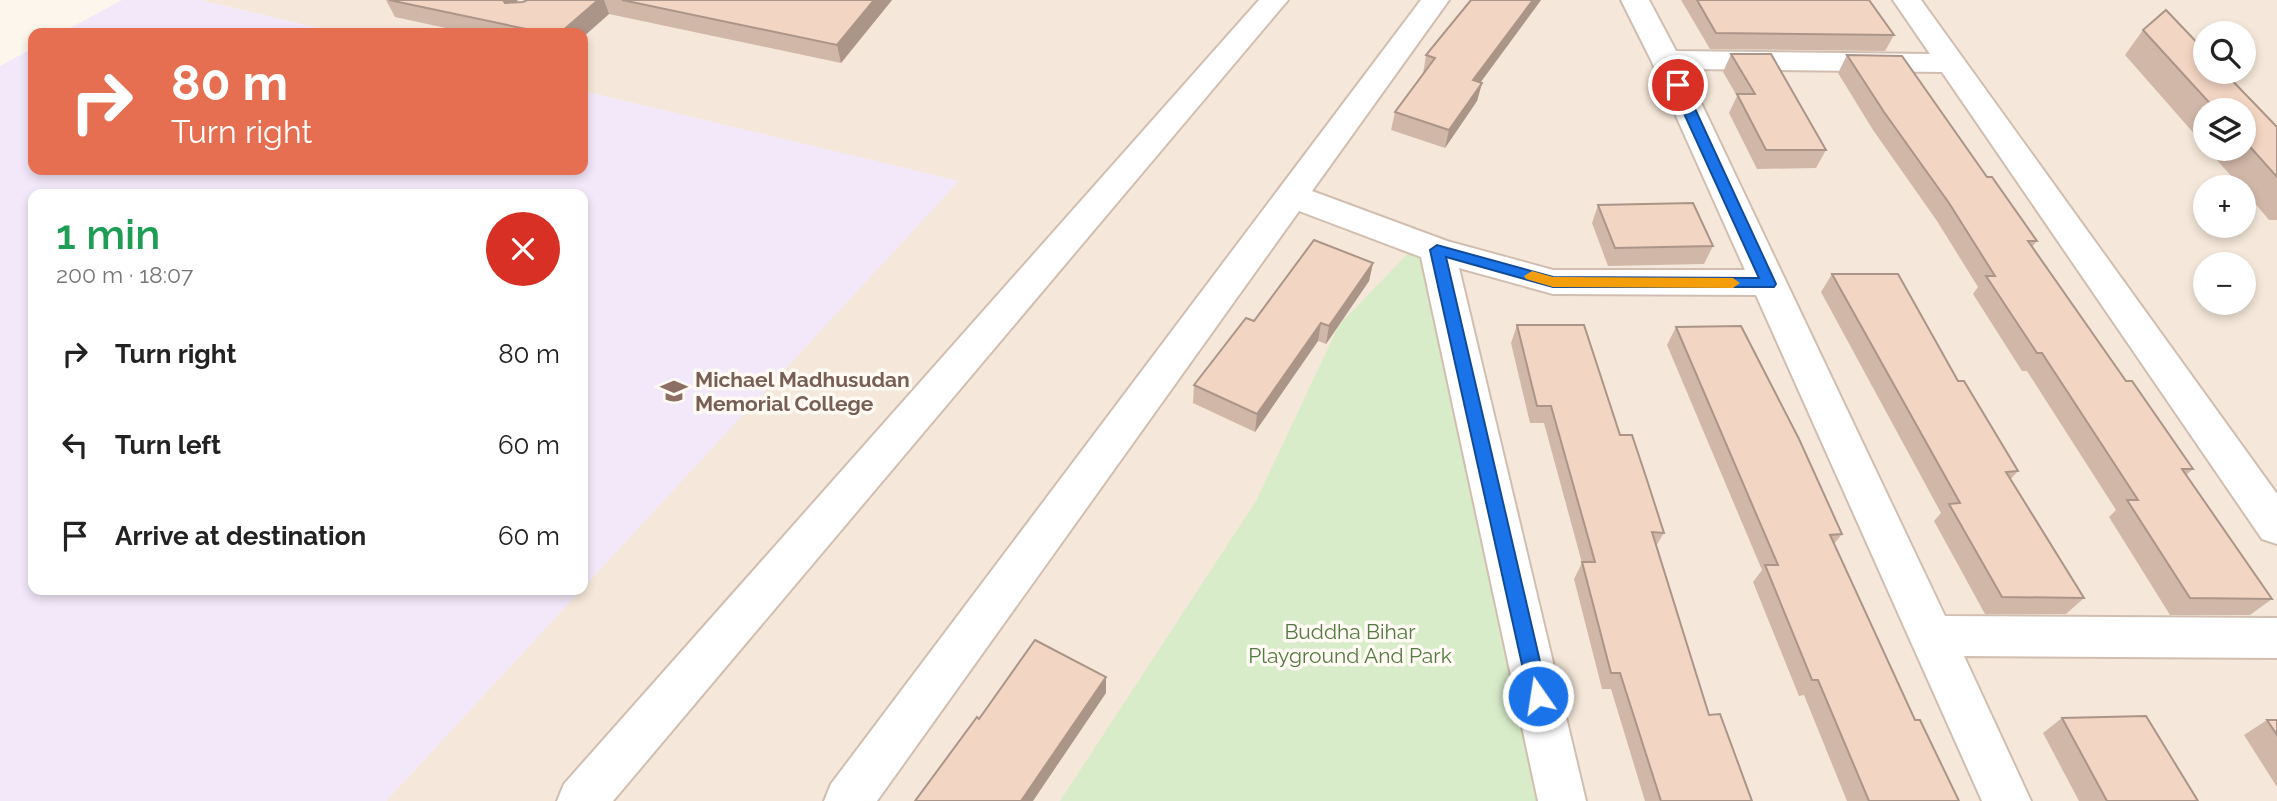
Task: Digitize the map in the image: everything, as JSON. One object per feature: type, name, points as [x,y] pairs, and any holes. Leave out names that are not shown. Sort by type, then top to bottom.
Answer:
[{"type":"street","points":[[580,801],[1274,0]]},
{"type":"street","points":[[848,801],[1435,0]]},
{"type":"street","points":[[1635,0],[1666,60],[2007,801]]},
{"type":"street","points":[[1907,0],[2277,527]]},
{"type":"street","points":[[1666,60],[1951,63]]},
{"type":"street","points":[[1292,196],[1437,250],[1553,282],[1769,284]]},
{"type":"street","points":[[1437,250],[1562,801]]},
{"type":"street","points":[[1931,636],[2277,638]]},
{"type":"shaded area","points":[[122,0],[200,0],[318,28],[70,28]]},
{"type":"shaded area","points":[[200,0],[2277,0],[2277,801],[386,801],[576,595],[588,595],[588,582],[958,181],[588,92],[588,28],[318,28]]},
{"type":"shaded area","name":"Michael Madhusudan Memorial College","points":[[28,51],[28,175],[588,175],[588,92],[959,181],[588,583],[588,189],[28,189],[28,595],[576,595],[386,801],[0,801],[0,66]]},
{"type":"green space","name":"Buddha Bihar Playground And Park","points":[[1418,243],[1547,801],[1060,801],[1256,501],[1339,325]]},
{"type":"building","points":[[389,0],[503,0],[505,3],[527,0],[598,0],[566,28],[521,28]]},
{"type":"building","points":[[622,0],[874,0],[837,45]]},
{"type":"building","points":[[1471,0],[1533,0],[1473,80],[1482,83],[1449,130],[1395,112],[1435,58],[1426,55]]},
{"type":"building","points":[[1697,0],[1869,0],[1894,35],[1716,33]]},
{"type":"building","points":[[2166,10],[2193,38],[2193,84],[2236,84],[2249,98],[2205,98],[2143,30]]},
{"type":"building","points":[[1731,54],[1771,54],[1826,150],[1766,150],[1737,94],[1755,94]]},
{"type":"building","points":[[1847,55],[1902,56],[1987,177],[1992,177],[2037,241],[2028,241],[2126,381],[2132,381],[2193,469],[2182,469],[2272,599],[2190,598],[2127,500],[2138,500],[2042,353],[2037,353],[1986,276],[1995,276],[1949,203]]},
{"type":"building","points":[[2256,105],[2277,127],[2277,177],[2256,153]]},
{"type":"building","points":[[1693,203],[1713,246],[1615,248],[1598,205]]},
{"type":"building","points":[[1314,240],[1373,263],[1329,326],[1321,323],[1257,414],[1194,385],[1246,318],[1254,321]]},
{"type":"building","points":[[1832,274],[1898,274],[1958,381],[1964,381],[2018,471],[2006,472],[2084,598],[2002,597],[1949,504],[1960,503]]},
{"type":"building","points":[[1517,325],[1584,325],[1620,435],[1632,435],[1664,533],[1652,532],[1709,715],[1720,714],[1752,801],[1661,801],[1620,673],[1611,673],[1582,562],[1595,562],[1551,406],[1537,406]]},
{"type":"building","points":[[1741,326],[1799,439],[1842,534],[1830,535],[1915,720],[1920,720],[1959,801],[1869,801],[1818,680],[1812,680],[1765,565],[1778,565],[1676,327]]},
{"type":"building","points":[[1035,640],[1106,677],[1021,801],[915,801],[977,717],[979,719]]},
{"type":"building","points":[[2146,716],[2198,801],[2107,801],[2062,718]]},
{"type":"building","points":[[2267,720],[2277,720],[2277,735]]},
{"type":"slow traffic","points":[[1532,276],[1553,282],[1733,283]]},
{"type":"place","name":"Michael Madhusudan Memorial College","points":[[674,391]]},
{"type":"route","points":[[1538,696],[1437,250],[1553,282],[1769,284],[1678,85]]}]
